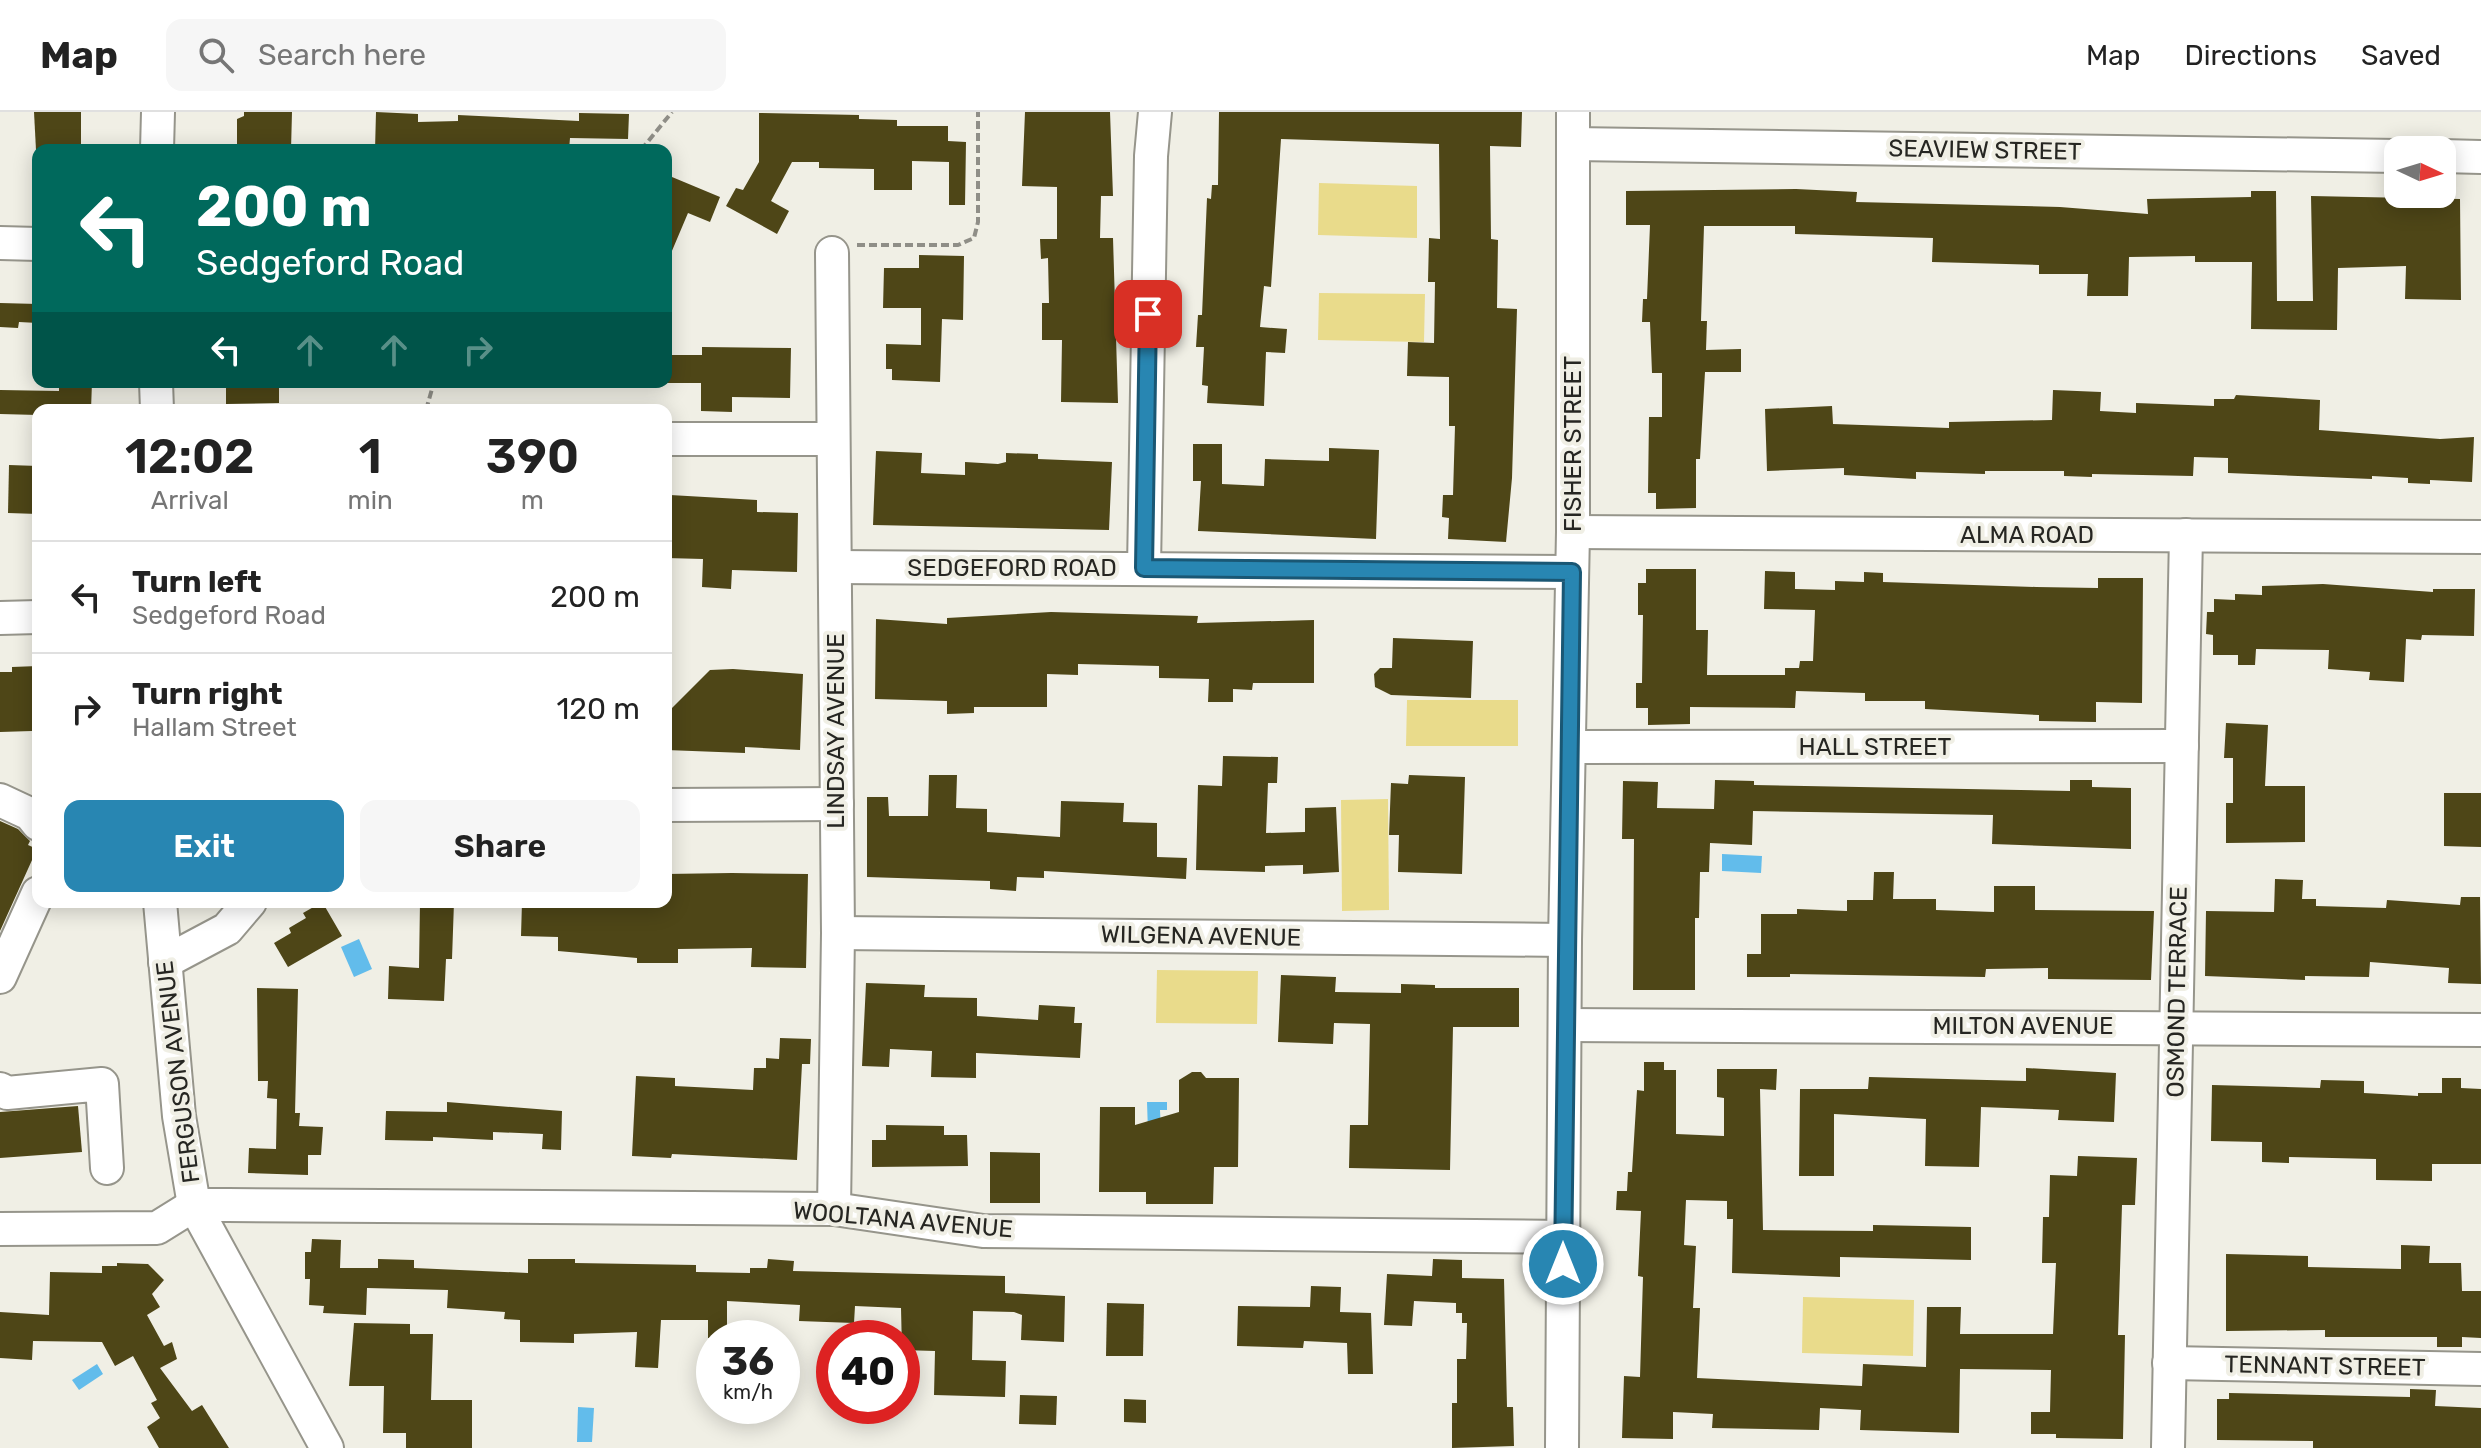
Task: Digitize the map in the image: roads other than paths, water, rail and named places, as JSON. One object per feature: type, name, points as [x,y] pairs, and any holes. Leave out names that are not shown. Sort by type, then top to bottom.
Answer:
[{"type":"street","points":[[157,144],[158,112]]},
{"type":"street","points":[[1144,568],[1155,112]]},
{"type":"street","name":"FISHER STREET","points":[[1562,1448],[1565,940],[1573,532],[1573,112]]},
{"type":"street","name":"SEAVIEW STREET","points":[[1573,144],[2384,156]]},
{"type":"street","points":[[2456,156],[2481,157]]},
{"type":"street","points":[[0,243],[32,244]]},
{"type":"street","name":"LINDSAY AVENUE","points":[[832,253],[838,933],[834,1209]]},
{"type":"street","points":[[672,439],[833,439]]},
{"type":"street","name":"ALMA ROAD","points":[[1573,532],[2481,537]]},
{"type":"street","name":"OSMOND TERRACE","points":[[2168,1448],[2186,535]]},
{"type":"street","name":"SEDGEFORD ROAD","points":[[835,567],[1572,572]]},
{"type":"street","points":[[0,618],[32,617]]},
{"type":"street","name":"HALL STREET","points":[[1569,747],[2182,746]]},
{"type":"street","points":[[0,800],[32,816]]},
{"type":"street","points":[[672,805],[837,804]]},
{"type":"street","points":[[0,977],[32,908]]},
{"type":"street","name":"FERGUSON AVENUE","points":[[160,908],[179,1116],[194,1205],[327,1448]]},
{"type":"street","points":[[165,962],[227,929],[245,908]]},
{"type":"street","name":"WILGENA AVENUE","points":[[838,933],[1565,940]]},
{"type":"street","name":"MILTON AVENUE","points":[[1565,1025],[2481,1030]]},
{"type":"street","points":[[0,1089],[7,1093],[102,1084],[107,1168]]},
{"type":"street","points":[[0,1229],[157,1228],[194,1205]]},
{"type":"street","name":"WOOLTANA AVENUE","points":[[194,1205],[834,1209],[983,1231],[1563,1237]]},
{"type":"street","name":"TENNANT STREET","points":[[2169,1363],[2481,1369]]},
{"type":"water","points":[[1722,854],[1762,856],[1761,873],[1722,871]]},
{"type":"water","points":[[359,939],[372,969],[354,977],[341,947]]},
{"type":"water","points":[[1147,1102],[1167,1102],[1167,1110],[1160,1110],[1161,1132],[1148,1132]]},
{"type":"water","points":[[97,1364],[103,1374],[79,1390],[72,1380]]},
{"type":"water","points":[[578,1407],[594,1408],[592,1442],[577,1442]]}]
